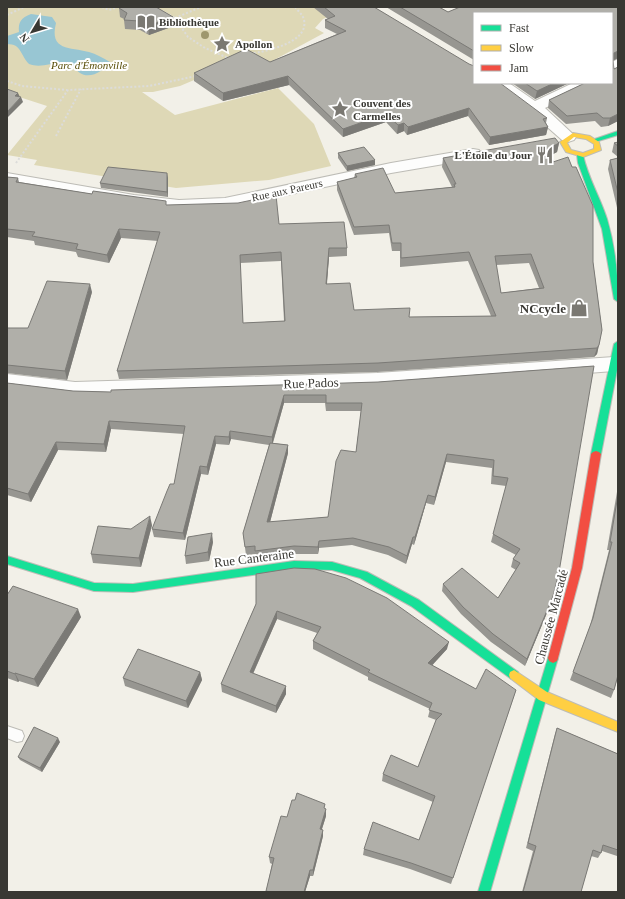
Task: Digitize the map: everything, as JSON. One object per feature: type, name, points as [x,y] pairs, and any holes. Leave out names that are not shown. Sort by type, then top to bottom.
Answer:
[{"type":"street","points":[[500,84],[534,107],[561,139],[565,148],[580,155],[595,152],[599,146],[595,140]]},
{"type":"street","points":[[534,107],[584,84]]},
{"type":"street","points":[[561,139],[579,135],[595,140],[618,133]]},
{"type":"street","name":"Rue aux Pareurs","points":[[11,172],[134,200],[179,205],[225,203],[391,168],[486,152]]},
{"type":"street","points":[[580,155],[580,164],[585,179],[604,221],[618,300]]},
{"type":"street","name":"Rue Pados","points":[[7,382],[75,390],[378,381],[617,354]]},
{"type":"street","name":"Chaussée Marcadé","points":[[484,892],[543,696],[577,568],[604,409],[617,354]]},
{"type":"street","name":"Rue Canteraine","points":[[7,560],[94,587],[133,588],[294,564],[332,566],[363,575],[415,604],[543,696],[618,727]]},
{"type":"path","points":[[7,15],[24,7]]},
{"type":"path","points":[[102,7],[109,10],[118,7]]},
{"type":"path","points":[[175,18],[201,7]]},
{"type":"path","points":[[248,54],[268,51],[295,39],[304,28],[304,18],[295,7]]},
{"type":"path","points":[[162,11],[175,18],[188,36],[205,48],[228,58]]},
{"type":"path","points":[[222,62],[228,58],[235,57]]},
{"type":"path","points":[[7,81],[22,86],[68,90],[149,87],[178,83],[197,76]]},
{"type":"path","points":[[56,136],[81,89]]},
{"type":"path","points":[[11,172],[68,90]]},
{"type":"green space","name":"Parc d'Émonville","points":[[7,7],[332,7],[341,12],[323,19],[315,28],[324,33],[263,66],[213,72],[180,86],[153,92],[142,92],[175,115],[278,88],[314,124],[331,166],[269,180],[176,188],[34,165],[37,160],[7,155],[47,106],[7,93]]},
{"type":"water","points":[[31,14],[52,17],[56,23],[55,32],[58,43],[68,48],[92,53],[110,62],[105,68],[93,75],[84,75],[69,64],[61,63],[38,66],[29,64],[16,46],[7,44],[7,36],[19,32],[21,21]]},
{"type":"building","points":[[156,7],[173,17],[148,26],[139,21],[124,20],[127,13],[119,8]]},
{"type":"building","points":[[324,7],[374,7],[473,66],[473,84],[501,84],[547,118],[543,119],[548,127],[490,137],[469,108],[408,127],[404,123],[398,125],[386,114],[343,129],[288,76],[223,93],[194,73],[246,49],[270,62],[346,31],[325,20],[335,16]]},
{"type":"building","points":[[400,7],[439,7],[448,12],[460,7],[618,7],[618,51],[613,54],[613,12],[473,12],[473,50]]},
{"type":"building","points":[[613,62],[614,69],[618,67],[618,114],[610,118],[603,118],[597,113],[567,116],[549,100],[583,84],[613,84]]},
{"type":"building","points":[[526,84],[552,84],[537,91]]},
{"type":"building","points":[[7,89],[18,93],[15,96],[21,97],[7,112]]},
{"type":"building","points":[[555,138],[559,143],[548,149],[553,162],[568,157],[572,167],[576,167],[593,206],[593,262],[602,330],[597,348],[378,363],[117,371],[160,232],[119,229],[107,255],[76,249],[78,244],[32,236],[35,232],[7,229],[7,177],[18,178],[16,182],[92,194],[93,191],[166,201],[166,205],[238,203],[276,195],[279,224],[344,222],[347,248],[329,248],[326,284],[350,283],[354,310],[410,308],[409,317],[496,316],[469,252],[401,258],[401,243],[392,243],[389,225],[354,227],[337,182],[357,177],[355,174],[383,168],[395,193],[455,187],[454,184],[456,184],[443,158]],"holes":[[[281,252],[285,321],[243,323],[240,255]],[[531,254],[544,288],[501,293],[495,256]]]},
{"type":"building","points":[[364,147],[375,160],[347,166],[338,153]]},
{"type":"building","points":[[618,158],[618,193],[610,160]]},
{"type":"building","points":[[108,167],[167,173],[167,192],[100,183]]},
{"type":"building","points":[[47,281],[90,284],[65,371],[7,365],[7,328],[28,328]]},
{"type":"building","points":[[594,366],[559,572],[553,596],[527,659],[493,634],[463,607],[443,584],[462,568],[498,598],[520,563],[513,559],[520,549],[493,534],[508,478],[493,476],[494,460],[447,454],[435,497],[428,495],[415,537],[413,537],[407,556],[389,547],[353,538],[319,541],[318,547],[294,546],[255,551],[255,546],[245,547],[243,533],[270,443],[288,445],[267,522],[328,517],[336,461],[341,450],[356,452],[362,403],[326,403],[326,395],[284,395],[272,437],[230,431],[229,437],[215,436],[207,467],[200,466],[183,533],[152,529],[170,484],[174,484],[185,426],[109,421],[104,444],[56,442],[28,494],[7,488],[7,383],[73,391],[111,392],[111,390],[378,382]]},
{"type":"building","points":[[618,495],[618,675],[614,690],[573,672],[593,618],[612,542],[610,542]]},
{"type":"building","points":[[150,516],[139,558],[91,554],[98,526],[131,529]]},
{"type":"building","points":[[212,533],[208,552],[185,556],[188,537]]},
{"type":"building","points":[[294,568],[315,569],[346,578],[387,598],[449,642],[428,663],[476,689],[486,669],[516,690],[453,878],[411,863],[364,849],[373,822],[419,840],[435,796],[383,774],[391,755],[418,767],[436,720],[442,714],[429,710],[432,703],[368,672],[370,670],[313,641],[321,627],[277,611],[250,672],[286,686],[276,706],[221,684],[256,604],[256,574]]},
{"type":"building","points":[[13,586],[78,609],[34,679],[7,671],[7,595]]},
{"type":"building","points":[[138,649],[200,672],[186,701],[123,678]]},
{"type":"building","points":[[34,727],[58,738],[40,768],[18,757]]},
{"type":"building","points":[[557,728],[618,754],[618,850],[603,845],[601,853],[593,850],[581,892],[523,892],[536,846],[528,843]]},
{"type":"building","points":[[297,793],[325,804],[324,808],[326,809],[320,829],[323,830],[313,870],[310,870],[304,892],[266,891],[274,858],[269,857],[281,816],[287,817],[292,800],[295,800]]},
{"type":"traffic: fast","points":[[595,140],[618,133]]},
{"type":"traffic: fast","points":[[580,155],[584,172],[606,229],[618,299]]},
{"type":"traffic: fast","points":[[596,454],[618,344]]},
{"type":"traffic: fast","points":[[7,560],[94,587],[133,588],[294,565],[332,566],[363,575],[415,603],[514,675]]},
{"type":"traffic: fast","points":[[484,892],[553,658]]},
{"type":"traffic: slow","points":[[573,135],[588,137],[597,143],[598,150],[583,155],[568,151],[563,142],[573,135]]},
{"type":"traffic: slow","points":[[514,675],[543,696],[618,727]]},
{"type":"traffic: jam","points":[[553,658],[577,568],[596,454]]},
{"type":"place","name":"Bibliothèque","points":[[146,22]]},
{"type":"place","name":"Apollon","points":[[222,44]]},
{"type":"place","name":"Couvent des Carmelles","points":[[340,109]]},
{"type":"place","name":"L'Étoile du Jour","points":[[545,155]]},
{"type":"place","name":"NCcycle","points":[[579,308]]}]
